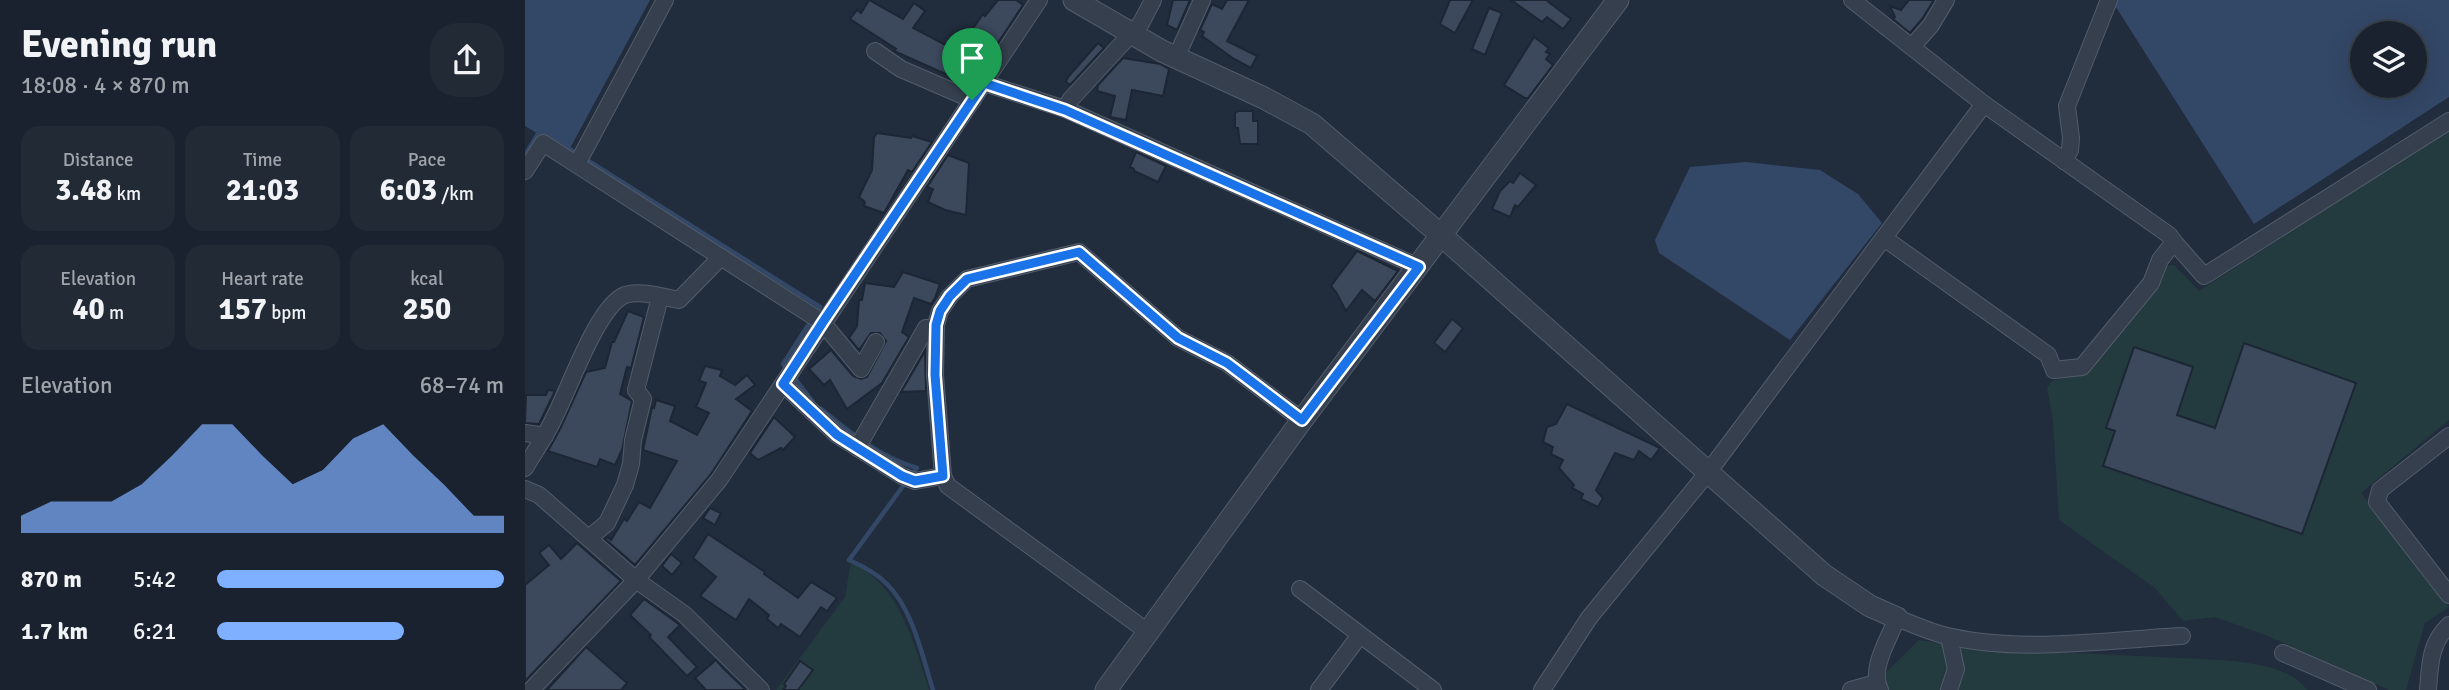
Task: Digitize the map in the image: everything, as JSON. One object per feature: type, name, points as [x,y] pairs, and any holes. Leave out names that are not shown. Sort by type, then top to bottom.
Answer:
[{"type":"street","points":[[579,159],[665,0]]},
{"type":"street","points":[[531,690],[636,580],[719,480],[1039,0]]},
{"type":"street","points":[[1074,0],[1176,58],[1264,98],[1312,124],[1709,471],[1823,575],[1870,606],[1949,636],[1987,643],[2046,644],[2182,636]]},
{"type":"street","points":[[1065,110],[1071,99],[1141,23],[1153,0]]},
{"type":"street","points":[[1176,58],[1202,0]]},
{"type":"street","points":[[1106,690],[1302,420],[1618,0]]},
{"type":"street","points":[[1851,0],[1984,104],[2169,235],[2204,276],[2449,121]]},
{"type":"street","points":[[1912,47],[1931,25],[1945,0]]},
{"type":"street","points":[[2064,161],[2070,150],[2071,138],[2067,106],[2109,0]]},
{"type":"street","points":[[875,51],[901,69],[972,100]]},
{"type":"street","points":[[984,83],[1065,110],[1419,267]]},
{"type":"street","points":[[1542,690],[1589,618],[1709,471],[1984,104]]},
{"type":"street","points":[[525,171],[543,143],[579,159],[721,257],[823,322],[861,369],[876,342]]},
{"type":"street","points":[[1884,238],[2048,355],[2054,370],[2082,367],[2151,283],[2160,260],[2173,242]]},
{"type":"street","points":[[1149,632],[948,486],[943,476],[935,375],[936,328],[940,311],[950,296],[967,279],[1079,252],[1178,338],[1227,363],[1302,420]]},
{"type":"street","points":[[525,468],[545,436],[596,326],[609,308],[625,295],[679,300],[721,257]]},
{"type":"street","points":[[589,538],[607,523],[625,485],[643,399],[636,390],[660,297]]},
{"type":"street","points":[[861,442],[926,328],[936,328]]},
{"type":"street","points":[[788,377],[837,435],[861,442],[908,479],[943,476]]},
{"type":"street","points":[[525,433],[545,436]]},
{"type":"street","points":[[2449,436],[2380,490],[2377,502],[2449,595]]},
{"type":"street","points":[[525,489],[539,495],[636,580],[684,614],[761,690]]},
{"type":"street","points":[[1300,589],[1433,690]]},
{"type":"street","points":[[1851,690],[1878,686],[1876,671],[1897,618]]},
{"type":"street","points":[[2428,690],[2430,662],[2438,635],[2449,625]]},
{"type":"street","points":[[1319,690],[1360,635]]},
{"type":"street","points":[[1949,636],[1956,670],[1949,690]]},
{"type":"street","points":[[2283,653],[2368,690]]},
{"type":"green space","points":[[2449,130],[2449,420],[2361,493],[2449,607],[2425,623],[2406,690],[2389,690],[2268,636],[2215,617],[2183,621],[2155,588],[2059,520],[2053,420],[2047,388],[2052,381],[2083,375],[2156,286],[2165,266],[2174,265],[2199,291]]},
{"type":"green space","points":[[851,562],[868,572],[893,600],[910,635],[929,690],[776,690],[845,597]]},
{"type":"green space","points":[[1919,640],[1970,648],[2222,660],[2269,667],[2300,682],[2307,690],[1868,690]]},
{"type":"water","points":[[525,0],[650,0],[568,152],[525,126]]},
{"type":"water","points":[[2115,0],[2449,0],[2449,97],[2254,224],[2114,4]]},
{"type":"water","points":[[1746,162],[1820,170],[1858,194],[1882,223],[1790,340],[1659,253],[1655,240],[1690,167]]},
{"type":"building","points":[[869,0],[903,19],[914,3],[925,11],[913,28],[957,51],[983,14],[985,16],[998,0],[1016,0],[1023,5],[990,55],[985,52],[968,84],[894,51],[896,49],[850,19],[857,10],[861,13]]},
{"type":"building","points":[[1173,0],[1190,0],[1177,30],[1167,25]]},
{"type":"building","points":[[1227,0],[1249,0],[1227,41],[1257,56],[1251,68],[1202,36],[1204,32],[1200,30],[1212,4],[1222,9]]},
{"type":"building","points":[[1450,0],[1473,0],[1455,33],[1440,24]]},
{"type":"building","points":[[1511,0],[1546,0],[1571,19],[1563,29],[1547,17],[1542,22]]},
{"type":"building","points":[[1909,0],[1934,0],[1910,33],[1893,19],[1895,17],[1890,6],[1901,10]]},
{"type":"building","points":[[1489,8],[1502,13],[1485,55],[1472,49]]},
{"type":"building","points":[[1534,37],[1549,48],[1546,52],[1550,54],[1546,59],[1553,65],[1528,98],[1525,98],[1504,85]]},
{"type":"building","points":[[1098,43],[1104,48],[1070,85],[1066,82],[1068,77]]},
{"type":"building","points":[[1123,58],[1160,64],[1169,69],[1163,96],[1132,90],[1126,120],[1110,117],[1115,96],[1097,91],[1098,85]]},
{"type":"building","points":[[1253,111],[1253,121],[1258,121],[1258,144],[1240,144],[1238,128],[1235,128],[1235,113]]},
{"type":"building","points":[[877,133],[912,136],[932,142],[912,172],[908,170],[884,213],[864,206],[865,202],[859,197],[872,170],[874,137]]},
{"type":"building","points":[[1136,152],[1166,166],[1158,182],[1130,167]]},
{"type":"building","points":[[948,155],[969,163],[966,215],[928,202],[933,189],[927,187]]},
{"type":"building","points":[[1520,173],[1536,185],[1518,207],[1515,205],[1510,217],[1492,209],[1500,191],[1510,181],[1513,183]]},
{"type":"building","points":[[1357,251],[1398,271],[1375,301],[1362,290],[1346,311],[1331,286]]},
{"type":"building","points":[[903,272],[940,284],[935,298],[931,304],[914,298],[902,332],[909,337],[882,383],[847,409],[830,380],[824,385],[809,369],[831,350],[853,376],[861,379],[867,377],[886,341],[880,333],[871,333],[859,350],[849,338],[857,326],[859,300],[862,300],[865,283],[894,287]]},
{"type":"building","points":[[628,311],[644,317],[631,368],[627,367],[620,394],[632,401],[622,450],[615,465],[600,459],[597,467],[548,451],[586,372],[605,368],[612,342]]},
{"type":"building","points":[[1452,319],[1463,328],[1445,352],[1434,343]]},
{"type":"building","points":[[2244,343],[2356,383],[2302,534],[2103,466],[2115,431],[2106,428],[2134,347],[2193,367],[2177,415],[2215,428]]},
{"type":"building","points":[[925,351],[926,391],[901,392]]},
{"type":"building","points":[[705,366],[722,370],[720,376],[735,385],[747,375],[755,385],[736,399],[752,411],[711,474],[635,565],[605,539],[607,537],[611,540],[639,502],[650,508],[677,461],[643,450],[652,407],[654,408],[656,400],[675,406],[670,421],[697,435],[709,413],[696,407],[706,383],[699,381]]},
{"type":"building","points":[[548,390],[555,391],[539,424],[525,423],[526,395],[546,395]]},
{"type":"building","points":[[1567,404],[1660,448],[1651,460],[1639,451],[1634,460],[1615,453],[1596,490],[1603,498],[1598,507],[1581,499],[1583,494],[1572,488],[1574,485],[1559,468],[1563,460],[1551,454],[1553,447],[1543,442],[1547,427],[1556,424]]},
{"type":"building","points":[[774,417],[795,437],[783,450],[781,448],[758,460],[750,453]]},
{"type":"building","points":[[710,508],[721,513],[715,525],[703,518]]},
{"type":"building","points":[[708,534],[798,598],[811,582],[837,598],[827,611],[821,607],[800,637],[781,624],[778,628],[767,619],[769,615],[749,599],[736,620],[700,596],[716,577],[693,558]]},
{"type":"building","points":[[577,543],[621,581],[525,681],[525,585],[549,565],[539,553],[549,545],[561,559]]},
{"type":"building","points":[[671,554],[682,563],[672,575],[662,566]]},
{"type":"building","points":[[644,599],[680,625],[668,637],[697,667],[687,676],[630,615]]},
{"type":"building","points":[[586,647],[627,683],[621,690],[547,690]]},
{"type":"building","points":[[716,660],[746,690],[706,690],[695,678]]},
{"type":"building","points":[[800,661],[813,670],[798,690],[783,690],[786,686],[784,684]]},
{"type":"waterway","points":[[525,155],[538,134]]},
{"type":"waterway","points":[[568,148],[820,307],[783,364],[787,369]]},
{"type":"waterway","points":[[793,376],[813,402]]},
{"type":"waterway","points":[[820,408],[878,451],[917,468],[912,475]]},
{"type":"waterway","points":[[906,482],[849,560],[878,576],[904,607],[916,634],[933,690]]},
{"type":"route","points":[[984,83],[1065,110],[1419,267],[1302,420],[1227,363],[1178,338],[1079,252],[967,279],[950,296],[940,311],[936,325],[935,375],[943,476],[915,481],[902,476],[837,435],[783,384],[972,100],[984,83]]}]
